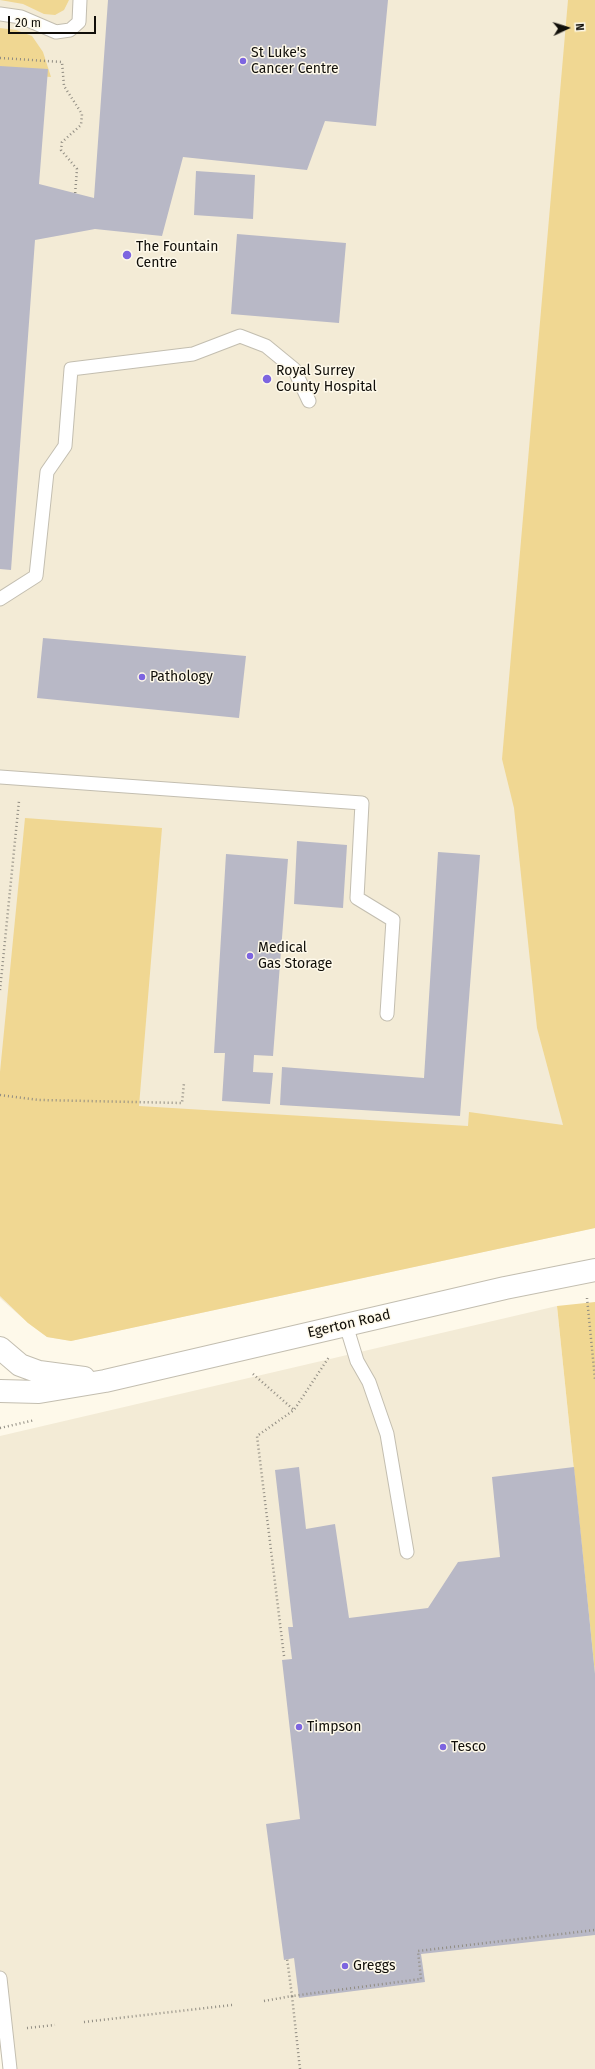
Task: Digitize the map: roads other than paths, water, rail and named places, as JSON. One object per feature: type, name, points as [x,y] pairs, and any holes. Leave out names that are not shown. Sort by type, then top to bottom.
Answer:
[{"type":"street","name":"Egerton Road","points":[[0,1391],[39,1392],[105,1382],[505,1288],[595,1270]]},
{"type":"street","name":"Egerton Road","points":[[0,1348],[20,1365],[39,1372],[105,1382]]},
{"type":"lane","points":[[0,14],[21,17],[56,32],[70,30],[79,22],[80,0]]},
{"type":"lane","points":[[0,599],[36,576],[47,472],[65,446],[70,369],[194,354],[240,336],[266,346],[294,369],[309,401]]},
{"type":"lane","points":[[0,777],[362,803],[357,898],[393,920],[387,1014]]},
{"type":"lane","points":[[346,1325],[357,1361],[369,1382],[387,1434],[407,1552]]},
{"type":"lane","points":[[0,1978],[10,2069]]},
{"type":"place","name":"St Luke's Cancer Centre","points":[[243,61]]},
{"type":"place","name":"The Fountain Centre","points":[[127,255]]},
{"type":"place","name":"Royal Surrey County Hospital","points":[[267,379]]},
{"type":"place","name":"Pathology","points":[[142,677]]},
{"type":"place","name":"Medical Gas Storage","points":[[250,956]]},
{"type":"place","name":"Timpson","points":[[299,1727]]},
{"type":"place","name":"Tesco","points":[[443,1747]]},
{"type":"place","name":"Greggs","points":[[345,1966]]}]
